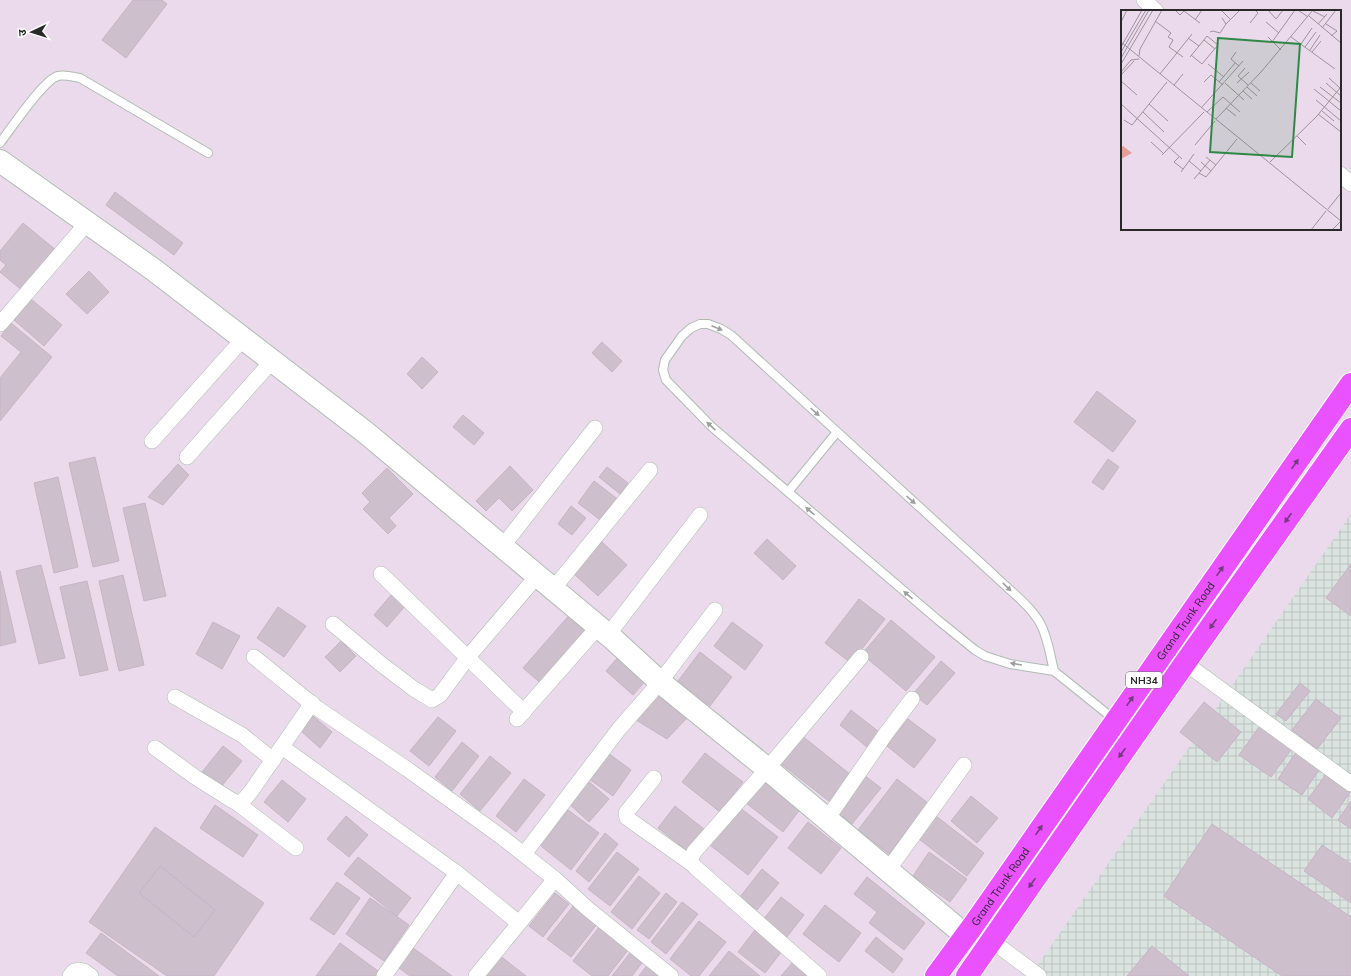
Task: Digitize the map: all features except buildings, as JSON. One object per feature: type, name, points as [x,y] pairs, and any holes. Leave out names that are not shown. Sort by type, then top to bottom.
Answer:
[{"type":"highway","name":"Grand Trunk Road","points":[[936,976],[1351,384]]},
{"type":"highway","name":"NH34","points":[[967,976],[1185,662],[1351,429]]},
{"type":"street","points":[[1144,0],[1155,10]]},
{"type":"street","points":[[0,161],[154,270],[366,432],[603,631],[660,682],[767,769],[965,935]]},
{"type":"street","points":[[1341,175],[1351,184]]},
{"type":"street","points":[[0,324],[87,222]]},
{"type":"street","points":[[152,441],[243,338]]},
{"type":"street","points":[[187,456],[272,361]]},
{"type":"street","points":[[502,546],[595,428]]},
{"type":"street","points":[[333,624],[414,689],[432,700],[435,699],[440,695],[468,657],[545,582],[650,470]]},
{"type":"street","points":[[381,574],[468,657],[520,716],[603,631],[700,515]]},
{"type":"street","points":[[524,854],[619,729],[660,682],[715,610]]},
{"type":"street","points":[[254,656],[344,727],[407,769],[524,854],[555,879],[588,909],[671,976]]},
{"type":"street","points":[[692,864],[690,860],[694,852],[767,769],[861,657]]},
{"type":"street","points":[[1185,662],[1351,784]]},
{"type":"street","points":[[175,697],[242,735],[273,760]]},
{"type":"street","points":[[827,819],[887,732],[912,699]]},
{"type":"street","points":[[237,802],[243,801],[312,703]]},
{"type":"street","points":[[282,747],[457,873],[519,923]]},
{"type":"street","points":[[155,748],[195,777],[237,802],[296,848]]},
{"type":"street","points":[[888,870],[964,765]]},
{"type":"street","points":[[654,778],[626,813],[627,818],[692,864],[819,976]]},
{"type":"street","points":[[384,976],[457,873]]},
{"type":"street","points":[[476,976],[555,879]]},
{"type":"street","points":[[992,941],[1039,976]]},
{"type":"street","points":[[70,976],[74,971],[79,970],[91,976]]},
{"type":"lane","points":[[0,143],[37,94],[50,80],[57,76],[64,75],[80,78],[208,153]]},
{"type":"lane","points":[[1054,671],[1045,634],[1033,613],[994,575],[731,335],[708,324],[700,324],[690,328],[682,336],[665,360],[663,370],[666,380],[712,427],[975,650],[995,660],[1010,664],[1054,671],[1116,721]]},
{"type":"lane","points":[[788,492],[837,432]]},
{"type":"shaded area","points":[[1351,514],[1351,976],[1030,976]]}]
